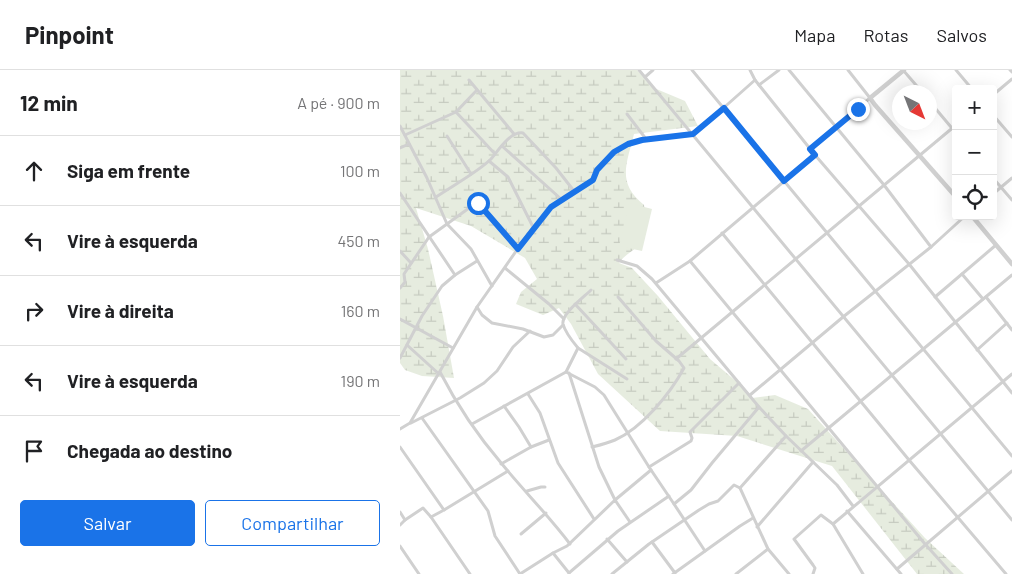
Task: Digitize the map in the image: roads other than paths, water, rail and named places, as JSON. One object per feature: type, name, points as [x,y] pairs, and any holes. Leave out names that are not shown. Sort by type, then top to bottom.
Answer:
[{"type":"street","points":[[639,70],[1012,520]]},
{"type":"street","points":[[645,77],[653,70]]},
{"type":"street","points":[[692,70],[1012,456]]},
{"type":"street","points":[[750,70],[759,85],[810,149],[909,264],[1012,393]]},
{"type":"street","points":[[759,85],[778,70]]},
{"type":"street","points":[[789,70],[884,185],[931,247]]},
{"type":"street","points":[[848,70],[875,105],[952,192]]},
{"type":"street","points":[[810,149],[903,70],[916,85]]},
{"type":"street","points":[[956,70],[969,85]]},
{"type":"street","points":[[997,92],[1012,79]]},
{"type":"street","points":[[469,80],[514,134]]},
{"type":"street","points":[[410,423],[477,307],[534,227],[551,207],[593,180],[597,170],[614,152],[628,144],[646,139],[693,134],[756,80]]},
{"type":"street","points":[[405,135],[456,112],[477,90]]},
{"type":"street","points":[[676,359],[952,128],[937,110]]},
{"type":"street","points":[[456,112],[495,154]]},
{"type":"street","points":[[627,114],[646,139]]},
{"type":"street","points":[[997,120],[1012,137]]},
{"type":"street","points":[[400,126],[436,197],[447,224],[467,245],[492,286]]},
{"type":"street","points":[[436,197],[489,161],[514,134],[520,132],[556,168],[574,191]]},
{"type":"street","points":[[447,136],[470,174]]},
{"type":"street","points":[[400,148],[409,144]]},
{"type":"street","points":[[502,146],[561,199]]},
{"type":"street","points":[[656,283],[690,261],[815,155]]},
{"type":"street","points":[[489,161],[508,177],[534,227]]},
{"type":"street","points":[[997,191],[1012,178]]},
{"type":"street","points":[[997,183],[1012,200]]},
{"type":"street","points":[[400,193],[455,275]]},
{"type":"street","points":[[400,288],[406,280],[402,275],[428,237],[478,203],[518,249]]},
{"type":"street","points":[[750,395],[961,220]]},
{"type":"street","points":[[975,220],[1012,264]]},
{"type":"street","points":[[722,233],[908,460],[1006,574]]},
{"type":"street","points":[[935,297],[996,244]]},
{"type":"street","points":[[400,251],[411,263]]},
{"type":"street","points":[[617,260],[637,266],[656,283],[759,407],[837,486],[853,506]]},
{"type":"street","points":[[400,358],[442,286],[477,261]]},
{"type":"street","points":[[690,261],[952,574]]},
{"type":"street","points":[[505,268],[549,304],[564,319]]},
{"type":"street","points":[[962,274],[1012,330]]},
{"type":"street","points":[[801,451],[1012,275]]},
{"type":"street","points":[[477,307],[482,315],[492,323],[548,337],[553,335],[563,325],[564,319],[575,304],[591,290]]},
{"type":"street","points":[[592,448],[628,433],[644,420],[664,397],[683,371],[684,366],[656,341],[618,297]]},
{"type":"street","points":[[575,304],[626,359]]},
{"type":"street","points":[[400,319],[453,348]]},
{"type":"street","points":[[977,350],[1007,324]]},
{"type":"street","points":[[563,325],[578,348],[627,379]]},
{"type":"street","points":[[400,429],[455,401],[491,377],[514,347],[530,331]]},
{"type":"street","points":[[407,345],[439,373],[455,401],[502,464],[546,513],[570,544]]},
{"type":"street","points":[[472,424],[567,372],[578,348]]},
{"type":"street","points":[[567,372],[601,393],[705,551]]},
{"type":"street","points":[[567,372],[602,476],[630,522]]},
{"type":"street","points":[[833,524],[1012,374]]},
{"type":"street","points":[[422,418],[490,514],[495,536],[520,574],[570,544],[594,519],[662,458],[689,443],[692,438],[690,432],[739,383]]},
{"type":"street","points":[[528,394],[537,406],[558,463],[594,519]]},
{"type":"street","points":[[504,406],[520,427],[531,447]]},
{"type":"street","points":[[674,504],[691,490],[759,407]]},
{"type":"street","points":[[740,488],[786,436]]},
{"type":"street","points":[[502,464],[531,447],[549,440]]},
{"type":"street","points":[[400,447],[444,510]]},
{"type":"street","points":[[757,527],[813,462]]},
{"type":"street","points":[[431,517],[508,471]]},
{"type":"street","points":[[897,569],[1012,471]]},
{"type":"street","points":[[612,574],[652,542],[709,504],[718,501],[734,485],[740,488],[768,549],[789,574]]},
{"type":"street","points":[[527,492],[545,487]]},
{"type":"street","points":[[553,553],[569,574],[607,539],[669,496]]},
{"type":"street","points":[[400,512],[402,522],[423,508],[470,574]]},
{"type":"street","points":[[848,511],[901,574]]},
{"type":"street","points":[[521,534],[546,513]]},
{"type":"street","points":[[813,574],[815,568],[794,540],[819,515],[833,524],[863,574]]},
{"type":"street","points":[[652,542],[674,573],[753,518]]},
{"type":"street","points":[[607,539],[626,562]]},
{"type":"street","points":[[400,546],[419,574]]},
{"type":"street","points":[[736,574],[768,549]]}]
